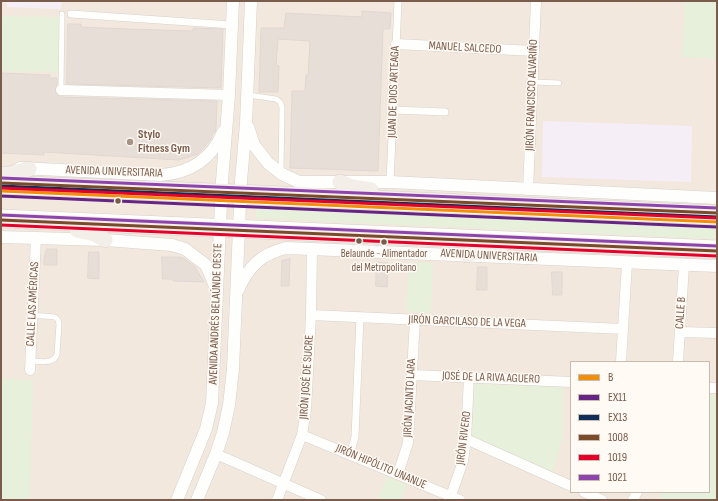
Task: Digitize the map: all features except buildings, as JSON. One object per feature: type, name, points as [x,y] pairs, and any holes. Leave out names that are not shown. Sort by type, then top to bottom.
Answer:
[{"type":"main road","points":[[1,174],[9,174],[30,169]]},
{"type":"main road","points":[[340,182],[352,187],[391,192],[404,200]]},
{"type":"main road","name":"AVENIDA UNIVERSITARIA","points":[[1,184],[240,197],[404,200],[717,213]]},
{"type":"main road","name":"AVENIDA UNIVERSITARIA","points":[[1,220],[220,225],[717,251]]},
{"type":"main road","points":[[45,221],[66,228],[95,234],[106,240]]},
{"type":"main road","points":[[467,255],[482,250],[537,246],[546,243]]},
{"type":"street","name":"AVENIDA ANDRÉS BELAÚNDE OESTE","points":[[177,500],[206,429],[212,403],[221,196],[230,80],[233,1]]},
{"type":"street","name":"AVENIDA ANDRÉS BELAÚNDE OESTE","points":[[197,500],[216,454],[223,432],[229,405],[233,369],[240,197],[248,96],[251,1]]},
{"type":"street","name":"JUAN DE DIOS ARTEAGA","points":[[390,182],[398,1]]},
{"type":"street","name":"JIRÓN FRANCISCO ALVARIÑO","points":[[528,190],[536,1]]},
{"type":"street","points":[[71,14],[232,25]]},
{"type":"street","name":"MANUEL SALCEDO","points":[[396,44],[534,51]]},
{"type":"street","points":[[231,54],[240,57],[249,55]]},
{"type":"street","points":[[230,80],[239,78],[248,81]]},
{"type":"street","points":[[62,90],[229,95]]},
{"type":"street","points":[[393,110],[445,112]]},
{"type":"street","name":"AVENIDA UNIVERSITARIA","points":[[1,167],[153,175],[171,174],[190,168],[200,162],[218,144],[227,124]]},
{"type":"street","points":[[246,124],[254,145],[262,157],[282,174],[299,182],[390,182],[528,190],[717,198]]},
{"type":"street","points":[[1,237],[106,240],[172,244],[185,249],[206,264],[212,276],[216,292]]},
{"type":"street","name":"CALLE LAS AMÉRICAS","points":[[30,365],[36,238]]},
{"type":"street","name":"AVENIDA UNIVERSITARIA","points":[[236,295],[242,280],[260,259],[273,251],[286,248],[717,266]]},
{"type":"street","name":"JIRÓN JOSÉ DE SUCRE","points":[[277,500],[302,434],[306,410],[311,315],[312,250]]},
{"type":"street","points":[[621,361],[627,263]]},
{"type":"street","name":"CALLE B","points":[[678,361],[684,265]]},
{"type":"street","name":"JIRÓN GARCILASO DE LA VEGA","points":[[311,315],[623,328]]},
{"type":"street","points":[[350,454],[355,437],[360,317]]},
{"type":"street","name":"JIRÓN JACINTO LARA","points":[[398,474],[408,443],[415,319]]},
{"type":"street","points":[[680,332],[717,333]]},
{"type":"street","points":[[215,344],[224,347],[234,345]]},
{"type":"street","points":[[214,369],[224,367],[233,369]]},
{"type":"street","name":"JOSÉ DE LA RIVA AGUERO","points":[[412,375],[570,382]]},
{"type":"street","name":"JIRÓN RIVERO","points":[[456,498],[466,439],[469,377]]},
{"type":"street","name":"JIRÓN HIPÓLITO UNANUE","points":[[302,434],[456,498]]},
{"type":"street","points":[[466,439],[570,486]]},
{"type":"street","points":[[216,454],[321,500]]},
{"type":"street","points":[[589,496],[602,500]]},
{"type":"lane","points":[[62,14],[62,90]]},
{"type":"lane","points":[[533,82],[559,83]]},
{"type":"lane","points":[[248,96],[276,99],[280,102],[282,107],[282,174]]},
{"type":"lane","points":[[1,191],[221,196]]},
{"type":"lane","points":[[240,197],[717,222]]},
{"type":"lane","points":[[1,212],[220,225]]},
{"type":"lane","points":[[239,226],[717,243]]},
{"type":"lane","points":[[30,365],[56,359],[59,324],[55,317],[32,315]]},
{"type":"shaded area","points":[[1,1],[717,1],[717,500],[1,500]]},
{"type":"shaded area","points":[[7,1],[62,1],[61,9],[7,7]]},
{"type":"shaded area","points":[[543,121],[692,126],[691,182],[542,177]]},
{"type":"green space","points":[[685,1],[717,1],[717,59],[682,57]]},
{"type":"green space","points":[[1,16],[60,17],[59,72],[1,71]]},
{"type":"green space","points":[[256,206],[717,226],[717,239],[256,218]]},
{"type":"green space","points":[[409,262],[433,263],[431,313],[406,311]]},
{"type":"green space","points":[[1,379],[33,380],[30,500],[1,500]]},
{"type":"green space","points":[[474,384],[563,387],[563,435],[553,472],[472,436]]},
{"type":"green space","points":[[710,394],[717,394],[717,500],[659,500],[661,493],[710,493]]},
{"type":"green space","points":[[387,477],[407,485],[401,500],[377,500]]},
{"type":"transit line","name":"1021","points":[[1,178],[717,208]]},
{"type":"transit line","name":"1008","points":[[1,183],[717,213]]},
{"type":"transit line","name":"EX13","points":[[1,186],[717,217]]},
{"type":"transit line","name":"1019","points":[[1,188],[717,218]]},
{"type":"transit line","name":"B","points":[[1,191],[717,222]]},
{"type":"transit line","name":"EX11","points":[[1,196],[717,227]]},
{"type":"transit line","name":"1021","points":[[1,215],[717,246]]},
{"type":"transit line","name":"1008","points":[[1,220],[717,251]]},
{"type":"transit line","name":"1019","points":[[1,225],[717,256]]},
{"type":"place","name":"Stylo Fitness Gym","points":[[130,142]]},
{"type":"place","name":"Belaunde - Alimentador del Metropolitano","points":[[384,242]]}]
